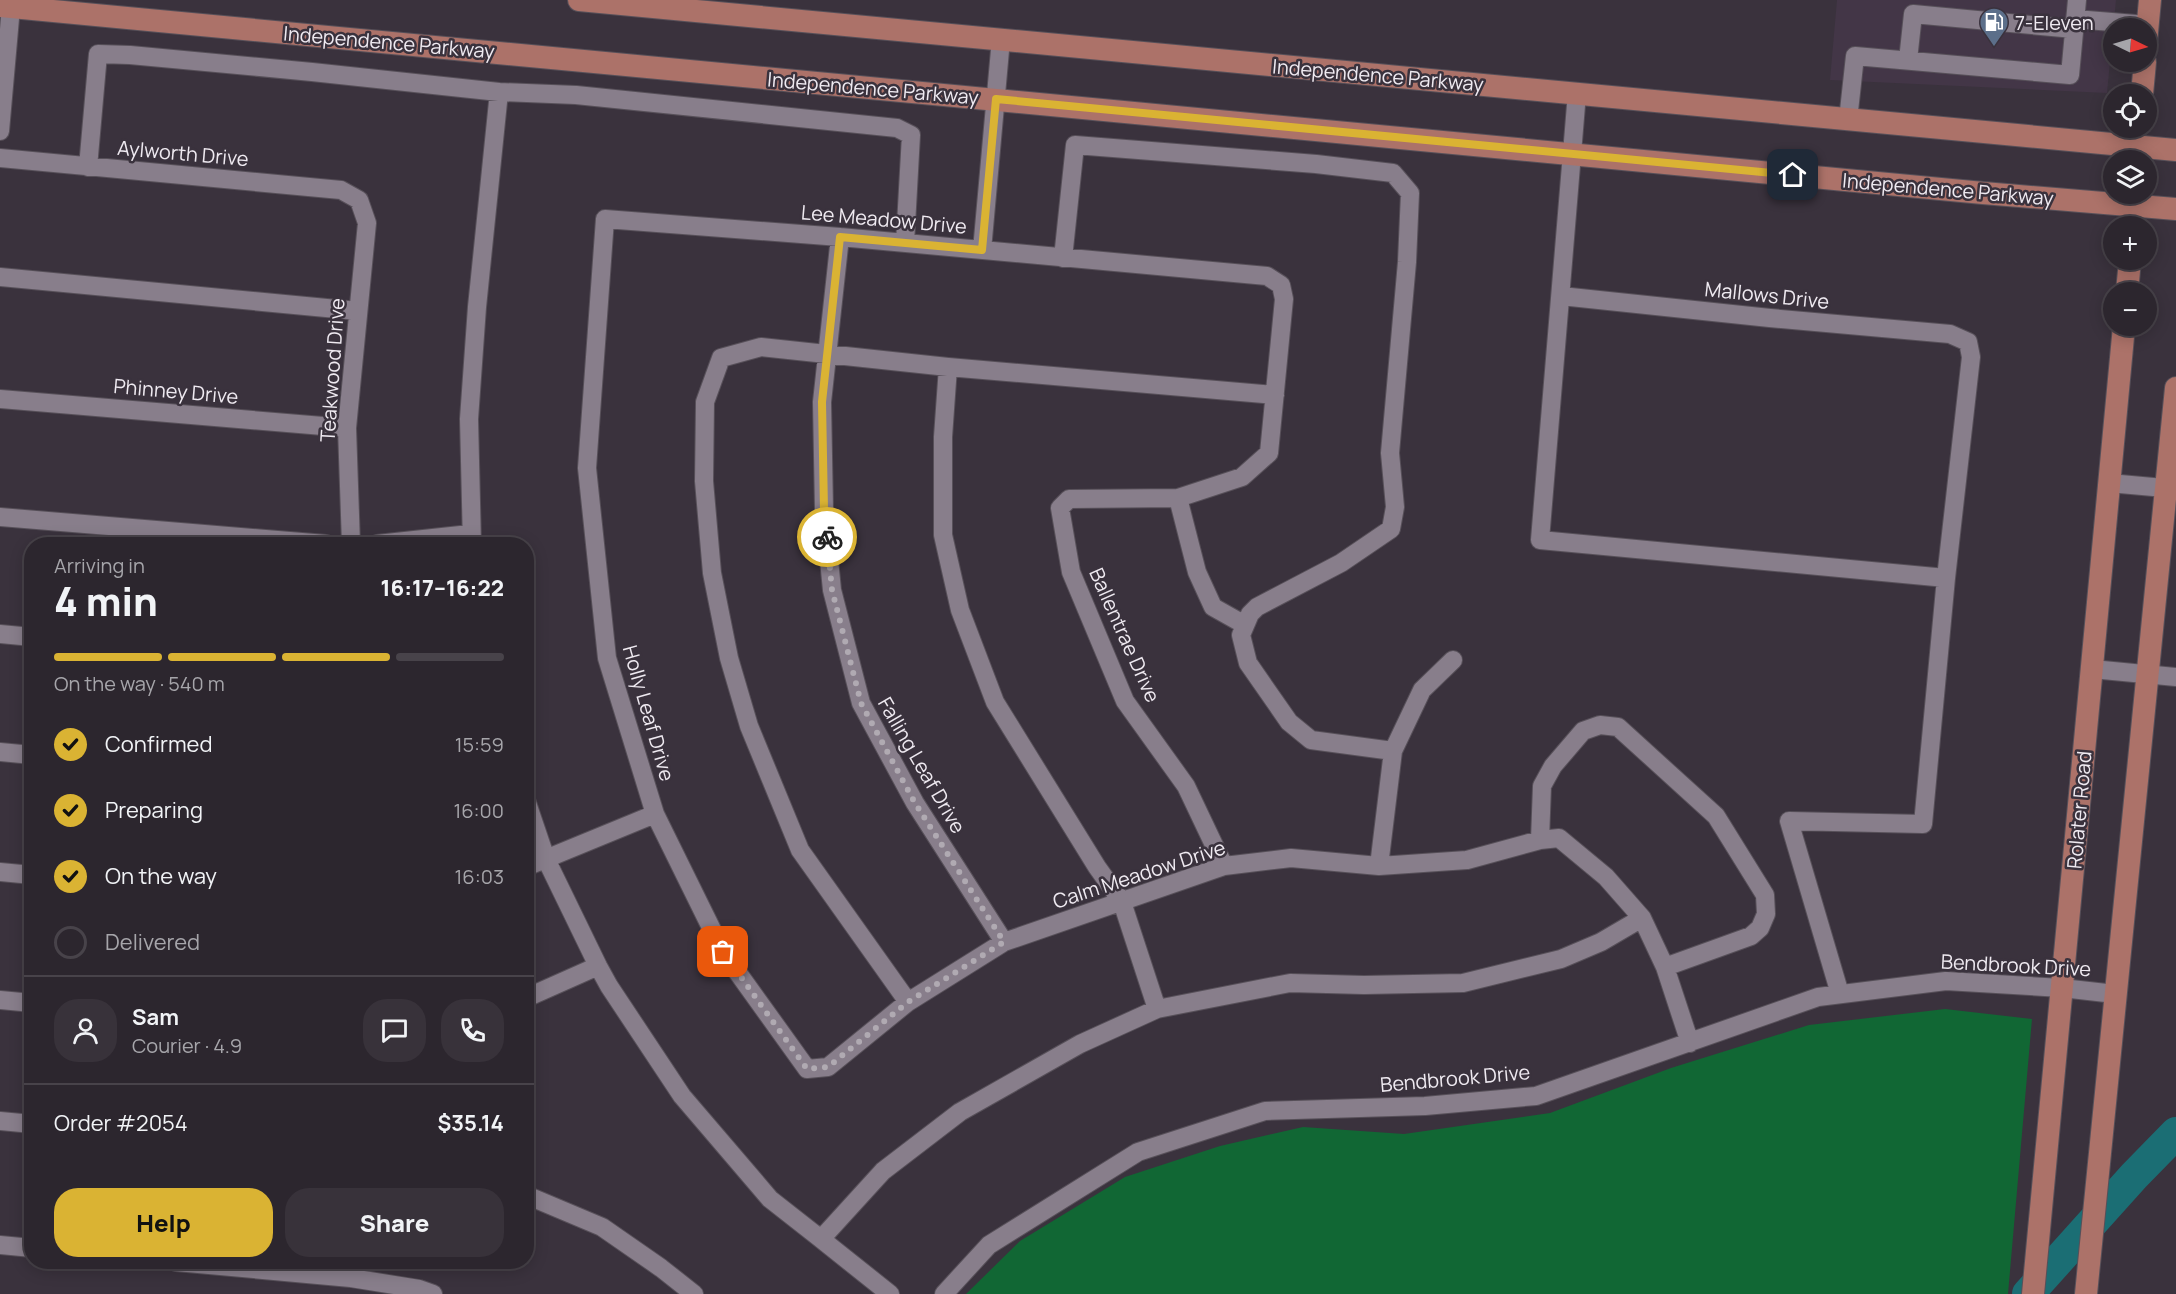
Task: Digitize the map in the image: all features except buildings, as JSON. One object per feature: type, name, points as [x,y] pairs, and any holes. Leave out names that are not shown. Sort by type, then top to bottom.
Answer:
[{"type":"main road","name":"Independence Parkway","points":[[579,0],[2176,150]]},
{"type":"main road","points":[[2148,18],[2150,0]]},
{"type":"main road","name":"Independence Parkway","points":[[9,3],[2134,209],[2176,209]]},
{"type":"main road","name":"Rolater Road","points":[[2033,1294],[2123,336]]},
{"type":"main road","points":[[2086,1294],[2147,674],[2171,488],[2176,388]]},
{"type":"street","points":[[1848,120],[1855,56],[2070,75],[2077,0]]},
{"type":"street","points":[[0,131],[9,3]]},
{"type":"street","points":[[1908,60],[1913,14],[2074,24],[2103,28]]},
{"type":"street","points":[[982,250],[1001,39]]},
{"type":"street","points":[[88,166],[98,54],[278,69],[499,92],[576,95],[897,128],[911,135],[904,243]]},
{"type":"street","points":[[471,537],[469,419],[477,307],[499,92]]},
{"type":"street","points":[[1577,93],[1540,540],[1946,578],[1923,824],[1789,821],[1840,994]]},
{"type":"street","points":[[1063,258],[1075,145],[1316,164],[1393,173],[1410,193],[1407,261],[1390,453],[1395,507],[1391,529],[1341,563],[1257,607],[1250,614],[1241,635],[1248,663],[1289,722],[1311,740],[1393,751]]},
{"type":"street","name":"Aylworth Drive","points":[[0,158],[341,190],[359,200]]},
{"type":"street","name":"Teakwood Drive","points":[[351,537],[348,428],[367,223],[359,200]]},
{"type":"street","name":"Lee Meadow Drive","points":[[605,219],[840,237],[1267,276],[1281,285],[1284,298],[1275,396]]},
{"type":"street","name":"Holly Leaf Drive","points":[[605,219],[587,468],[607,657],[655,814],[723,952],[807,1069]]},
{"type":"street","name":"Falling Leaf Drive","points":[[840,237],[822,402],[825,522],[832,590],[861,703],[915,803],[1004,942]]},
{"type":"street","points":[[0,277],[358,311]]},
{"type":"street","name":"Mallows Drive","points":[[1561,296],[1950,334],[1968,342],[1971,357],[1946,578]]},
{"type":"street","points":[[908,1002],[800,850],[750,726],[729,658],[712,573],[704,481],[705,402],[721,358],[761,347],[948,367],[1275,396],[1269,453],[1242,477],[1178,498],[1197,572],[1213,607],[1245,625]]},
{"type":"street","points":[[948,367],[943,437],[943,535],[960,610],[994,702],[1096,867],[1122,902],[1157,1009]]},
{"type":"street","name":"Phinney Drive","points":[[0,399],[348,428]]},
{"type":"street","points":[[2109,483],[2171,488]]},
{"type":"street","name":"Ballentrae Drive","points":[[1178,498],[1069,500],[1060,508],[1071,572],[1125,701],[1186,786],[1224,866]]},
{"type":"street","points":[[0,517],[241,537]]},
{"type":"street","points":[[0,634],[24,636]]},
{"type":"street","points":[[1379,866],[1393,751],[1422,690],[1453,660]]},
{"type":"street","points":[[2092,669],[2176,677]]},
{"type":"street","points":[[1540,840],[1542,786],[1553,766],[1583,731],[1600,725],[1618,728],[1716,816],[1765,895],[1766,914],[1760,928],[1751,936],[1665,967]]},
{"type":"street","points":[[0,752],[24,754]]},
{"type":"street","points":[[534,864],[655,814]]},
{"type":"street","points":[[534,824],[546,859],[598,966],[682,1096],[770,1199],[890,1294]]},
{"type":"street","name":"Calm Meadow Drive","points":[[807,1069],[828,1067],[908,1002],[1004,942],[1224,866],[1291,858],[1379,866],[1467,860],[1540,840],[1559,838],[1605,877],[1642,918]]},
{"type":"street","points":[[0,872],[24,874]]},
{"type":"street","points":[[821,1239],[883,1171],[960,1112],[1080,1044],[1157,1009],[1290,982],[1364,985],[1463,983],[1561,959],[1601,942],[1642,918],[1665,967],[1690,1043]]},
{"type":"street","points":[[534,994],[598,966]]},
{"type":"street","name":"Bendbrook Drive","points":[[944,1294],[989,1245],[1138,1152],[1264,1111],[1425,1106],[1536,1096],[1818,997],[1946,981],[2062,988],[2115,994]]},
{"type":"street","points":[[0,1000],[24,1002]]},
{"type":"street","points":[[0,1121],[24,1123]]},
{"type":"street","points":[[534,1198],[602,1227],[694,1294]]},
{"type":"street","points":[[0,1245],[24,1247]]},
{"type":"street","points":[[253,1269],[351,1278],[418,1289],[433,1294]]},
{"type":"shaded area","points":[[1837,0],[2116,0],[2114,18],[2103,18],[2103,72],[2109,72],[2108,84],[2103,84],[2103,93],[1830,80]]},
{"type":"green space","points":[[1945,1009],[2032,1019],[2008,1294],[966,1294],[1020,1241],[1125,1177],[1220,1146],[1303,1127],[1404,1134],[1550,1113],[1671,1068],[1809,1025]]},
{"type":"waterway","points":[[2028,1294],[2134,1176],[2176,1133]]},
{"type":"way so far","points":[[723,952],[807,1069],[828,1067],[908,1002],[1004,942],[915,803],[861,703],[832,590],[827,537]]},
{"type":"place","name":"7-Eleven","points":[[1994,48]]},
{"type":"route","points":[[827,537],[824,510],[822,402],[840,237],[982,250],[996,99],[1793,175]]}]
